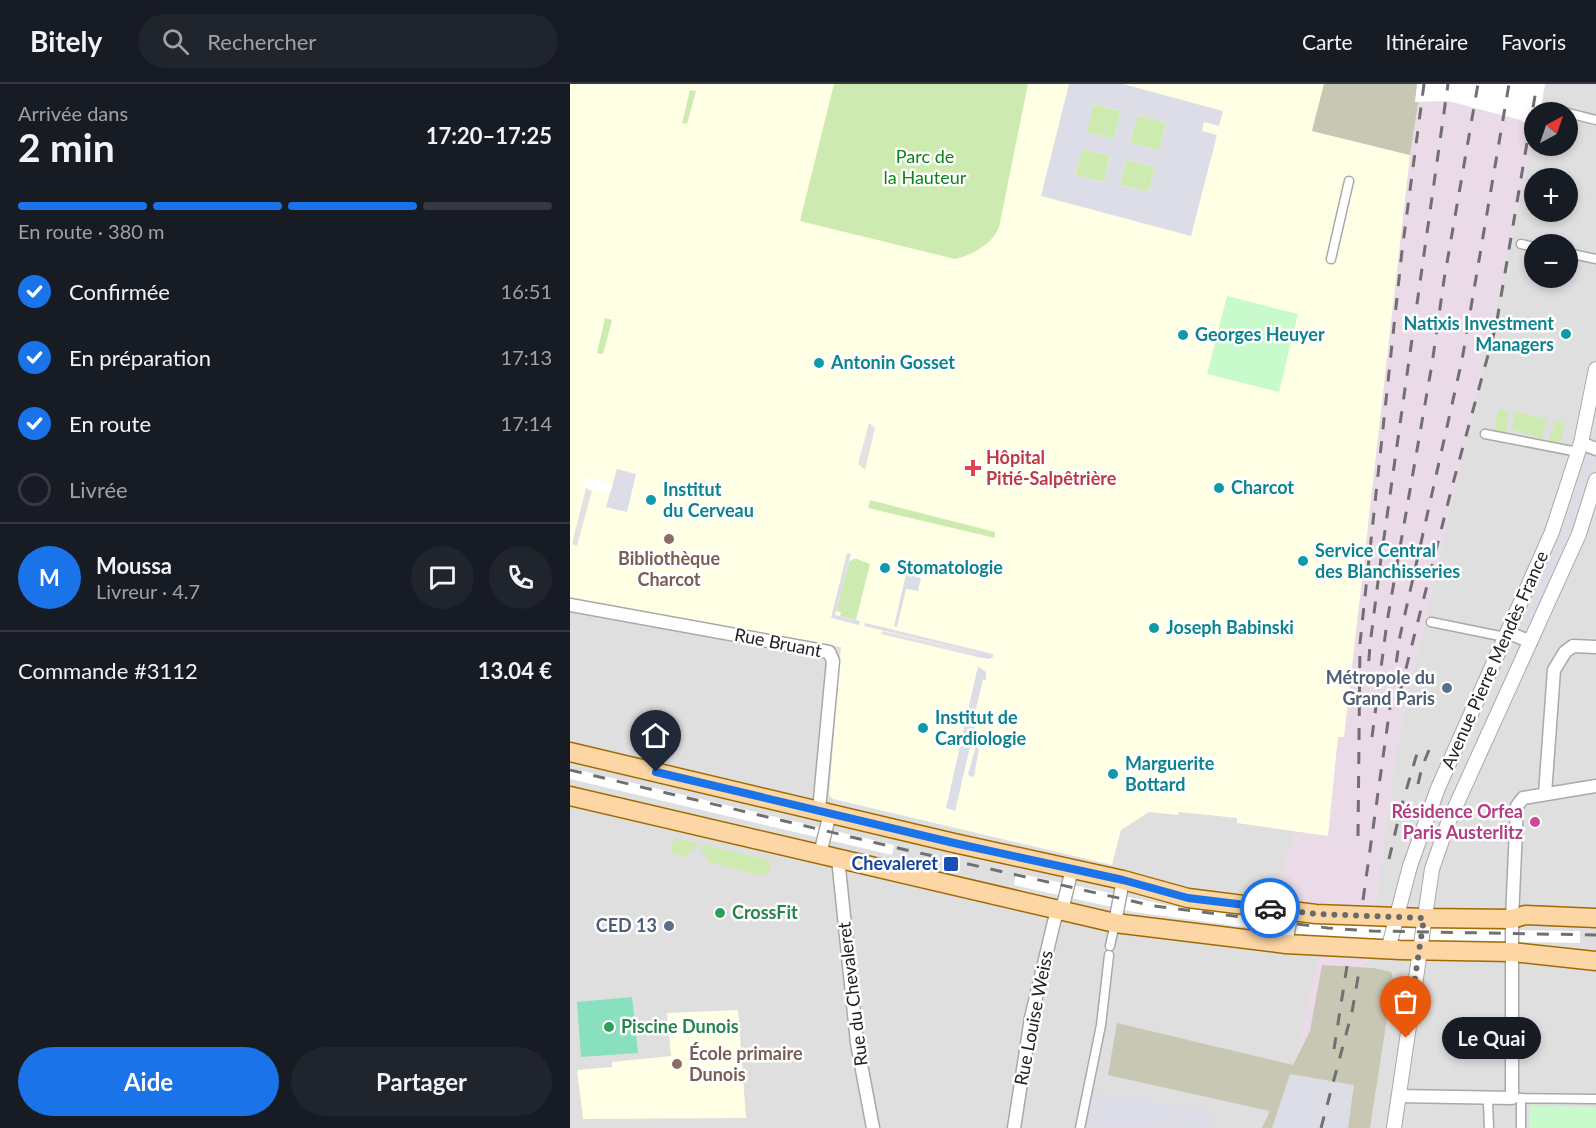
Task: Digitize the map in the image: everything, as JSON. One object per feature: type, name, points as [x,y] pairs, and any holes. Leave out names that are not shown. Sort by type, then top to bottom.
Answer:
[{"type":"main road","points":[[570,752],[954,843],[1123,880],[1188,898],[1292,911],[1396,917],[1512,919],[1525,915],[1596,918]]},
{"type":"main road","points":[[570,796],[1115,923],[1286,944],[1388,950],[1512,952],[1596,961]]},
{"type":"street","points":[[1578,116],[1596,120]]},
{"type":"street","points":[[1331,259],[1349,181]]},
{"type":"street","points":[[1578,255],[1596,259]]},
{"type":"street","name":"Avenue Pierre Mendès France","points":[[1388,950],[1410,866],[1438,788],[1552,532],[1580,447],[1596,369]]},
{"type":"street","points":[[1485,434],[1596,448]]},
{"type":"street","name":"Avenue Pierre Mendès France","points":[[1394,1128],[1432,869],[1442,837],[1580,534],[1596,480]]},
{"type":"street","name":"Rue Bruant","points":[[570,605],[829,652],[833,661],[824,811]]},
{"type":"street","points":[[1431,622],[1506,634],[1531,642]]},
{"type":"street","points":[[1545,794],[1554,674],[1562,655],[1568,649],[1576,645],[1596,647]]},
{"type":"street","points":[[1521,1128],[1516,1098],[1512,952],[1517,806],[1523,798],[1596,786]]},
{"type":"street","name":"Rue du Chevaleret","points":[[824,811],[857,1042],[873,1128]]},
{"type":"street","name":"Rue Louise Weiss","points":[[1014,1128],[1031,1018],[1058,909],[1064,902],[1072,869]]},
{"type":"street","points":[[1080,1128],[1101,1025],[1110,951],[1123,880]]},
{"type":"street","points":[[1286,944],[1292,911]]},
{"type":"street","points":[[1398,1096],[1596,1099]]},
{"type":"street","points":[[1488,1102],[1489,1128]]},
{"type":"shaded area","name":"Hôpital Pitié-Salpêtrière","points":[[570,84],[1421,84],[1410,155],[1353,661],[1266,923],[1322,941],[1283,1128],[570,1128]]},
{"type":"shaded area","name":"Hôpital Pitié-Salpêtrière","points":[[570,84],[1324,84],[1312,131],[1410,155],[1344,737],[1338,737],[1328,836],[1237,823],[1237,818],[1179,812],[1178,815],[1149,812],[1121,830],[1112,865],[833,799],[829,795],[841,647],[570,598]]},
{"type":"shaded area","points":[[1069,84],[1123,84],[1223,111],[1219,126],[1204,122],[1202,131],[1217,135],[1191,236],[1041,196]],"holes":[[[1093,104],[1121,111],[1114,139],[1087,132]],[[1138,115],[1166,123],[1159,151],[1130,143]],[[1082,149],[1110,156],[1104,182],[1075,175]],[[1126,160],[1155,167],[1149,192],[1120,185]]]},
{"type":"shaded area","points":[[1324,84],[1421,84],[1410,155],[1312,131]]},
{"type":"shaded area","points":[[1421,84],[1546,84],[1542,102],[1524,102],[1524,156],[1530,156],[1527,168],[1524,168],[1524,180],[1397,745],[1367,964],[1365,994],[1291,1080],[1322,941],[1266,923],[1353,661],[1410,155]]},
{"type":"shaded area","points":[[1546,84],[1596,84],[1596,1128],[1361,1128],[1367,964],[1397,745],[1524,180],[1524,222],[1578,222],[1578,168],[1527,168],[1530,156],[1578,156],[1578,102],[1542,102]]},
{"type":"shaded area","points":[[869,423],[875,428],[865,470],[858,464]]},
{"type":"shaded area","points":[[1586,455],[1593,461],[1567,543],[1531,625],[1529,628],[1524,628],[1522,625],[1564,527]]},
{"type":"shaded area","points":[[617,469],[636,474],[627,512],[606,507]]},
{"type":"shaded area","points":[[586,488],[592,491],[577,546],[572,544]]},
{"type":"shaded area","points":[[847,553],[851,554],[835,615],[860,621],[859,625],[831,618]]},
{"type":"shaded area","points":[[907,570],[915,572],[915,577],[921,578],[918,591],[906,589],[897,627],[894,626]]},
{"type":"shaded area","points":[[865,623],[993,654],[993,657],[989,659],[977,657],[975,652],[864,626]]},
{"type":"shaded area","points":[[882,631],[975,652],[977,657],[881,634]]},
{"type":"shaded area","points":[[978,666],[986,672],[986,680],[983,680],[972,725],[975,726],[955,811],[946,808]]},
{"type":"shaded area","points":[[976,746],[979,749],[974,776],[971,777],[968,774]]},
{"type":"shaded area","points":[[1322,965],[1373,968],[1391,972],[1393,979],[1370,1128],[1262,1128],[1270,1111],[1108,1075],[1117,1023],[1293,1065],[1310,1031]]},
{"type":"shaded area","name":"École primaire Dunois","points":[[738,1010],[746,1118],[583,1119],[577,1070],[612,1067],[612,1062],[671,1056],[667,1013]]},
{"type":"shaded area","points":[[1290,1074],[1354,1085],[1348,1128],[1272,1128]]},
{"type":"shaded area","points":[[1086,1091],[1208,1110],[1212,1117],[1211,1128],[1081,1127]]},
{"type":"green space","name":"Parc de la Hauteur","points":[[834,84],[1028,84],[999,227],[987,244],[975,252],[955,259],[800,221]]},
{"type":"green space","points":[[690,90],[696,91],[687,124],[682,123]]},
{"type":"green space","points":[[1093,104],[1121,111],[1114,139],[1086,132]]},
{"type":"green space","points":[[1138,115],[1166,123],[1159,151],[1130,143]]},
{"type":"green space","points":[[1082,149],[1110,156],[1104,182],[1075,175]]},
{"type":"green space","points":[[1126,160],[1155,167],[1149,192],[1120,185]]},
{"type":"green space","points":[[1227,296],[1298,314],[1279,392],[1207,374]]},
{"type":"green space","points":[[605,318],[612,320],[603,354],[597,353]]},
{"type":"green space","points":[[1499,409],[1508,412],[1506,434],[1494,432]]},
{"type":"green space","points":[[1514,412],[1547,419],[1542,439],[1512,429]]},
{"type":"green space","points":[[1556,421],[1565,423],[1559,445],[1548,442]]},
{"type":"green space","points":[[870,500],[995,532],[995,538],[868,508]]},
{"type":"green space","points":[[853,559],[870,564],[856,620],[840,616],[841,612],[836,611],[849,562]]},
{"type":"green space","points":[[674,838],[697,843],[695,849],[689,851],[686,857],[674,854],[671,851]]},
{"type":"green space","points":[[702,844],[771,861],[768,873],[764,876],[708,862],[701,850]]},
{"type":"green space","name":"Piscine Dunois","points":[[632,997],[638,1053],[581,1057],[577,1002]]},
{"type":"green space","points":[[1529,1106],[1596,1107],[1596,1128],[1529,1128]]},
{"type":"pier","points":[[1417,84],[1545,84],[1542,102],[1524,102],[1524,122],[1448,101],[1415,102]]},
{"type":"pier","points":[[586,477],[613,484],[610,493],[583,487]]},
{"type":"pier","points":[[570,768],[894,845],[892,855],[570,779]]},
{"type":"pier","points":[[1016,873],[1176,907],[1386,928],[1580,931],[1580,943],[1353,939],[1311,936],[1134,912],[1014,885]]},
{"type":"railway","points":[[1358,836],[1360,643],[1402,251],[1424,84]]},
{"type":"railway","points":[[1367,685],[1380,566],[1448,84]]},
{"type":"railway","points":[[1372,737],[1387,622],[1478,84]]},
{"type":"railway","points":[[1363,900],[1400,636],[1462,360],[1509,84]]},
{"type":"railway","points":[[1400,692],[1496,326],[1537,84]]},
{"type":"railway","points":[[1389,859],[1418,750]]},
{"type":"railway","points":[[1418,784],[1429,750]]},
{"type":"railway","points":[[570,770],[1154,906],[1328,928],[1372,931],[1596,935]]},
{"type":"railway","points":[[1334,1049],[1347,966]]},
{"type":"railway","points":[[1321,1128],[1352,1012],[1360,966]]},
{"type":"way so far","points":[[1270,908],[1316,914],[1424,918],[1406,1038]]},
{"type":"place","name":"Natixis Investment Managers","points":[[1566,334]]},
{"type":"place","name":"Georges Heuyer","points":[[1183,335]]},
{"type":"place","name":"Antonin Gosset","points":[[819,363]]},
{"type":"place","name":"Hôpital Pitié-Salpêtrière","points":[[973,468]]},
{"type":"place","name":"Charcot","points":[[1219,488]]},
{"type":"place","name":"Institut du Cerveau","points":[[651,500]]},
{"type":"place","name":"Bibliothèque Charcot","points":[[669,539]]},
{"type":"place","name":"Service Central des Blanchisseries","points":[[1303,561]]},
{"type":"place","name":"Stomatologie","points":[[885,568]]},
{"type":"place","name":"Joseph Babinski","points":[[1154,628]]},
{"type":"place","name":"Métropole du Grand Paris","points":[[1447,688]]},
{"type":"place","name":"Institut de Cardiologie","points":[[923,728]]},
{"type":"place","name":"Marguerite Bottard","points":[[1113,774]]},
{"type":"place","name":"Résidence Orfea Paris Austerlitz","points":[[1535,822]]},
{"type":"place","name":"Chevaleret","points":[[951,864]]},
{"type":"place","name":"CrossFit","points":[[720,913]]},
{"type":"place","name":"CED 13","points":[[669,926]]},
{"type":"place","name":"Piscine Dunois","points":[[609,1027]]},
{"type":"place","name":"Le Quai","points":[[1406,1038]]},
{"type":"place","name":"École primaire Dunois","points":[[677,1064]]},
{"type":"route","points":[[656,772],[954,843],[1123,880],[1188,898],[1270,908]]}]
